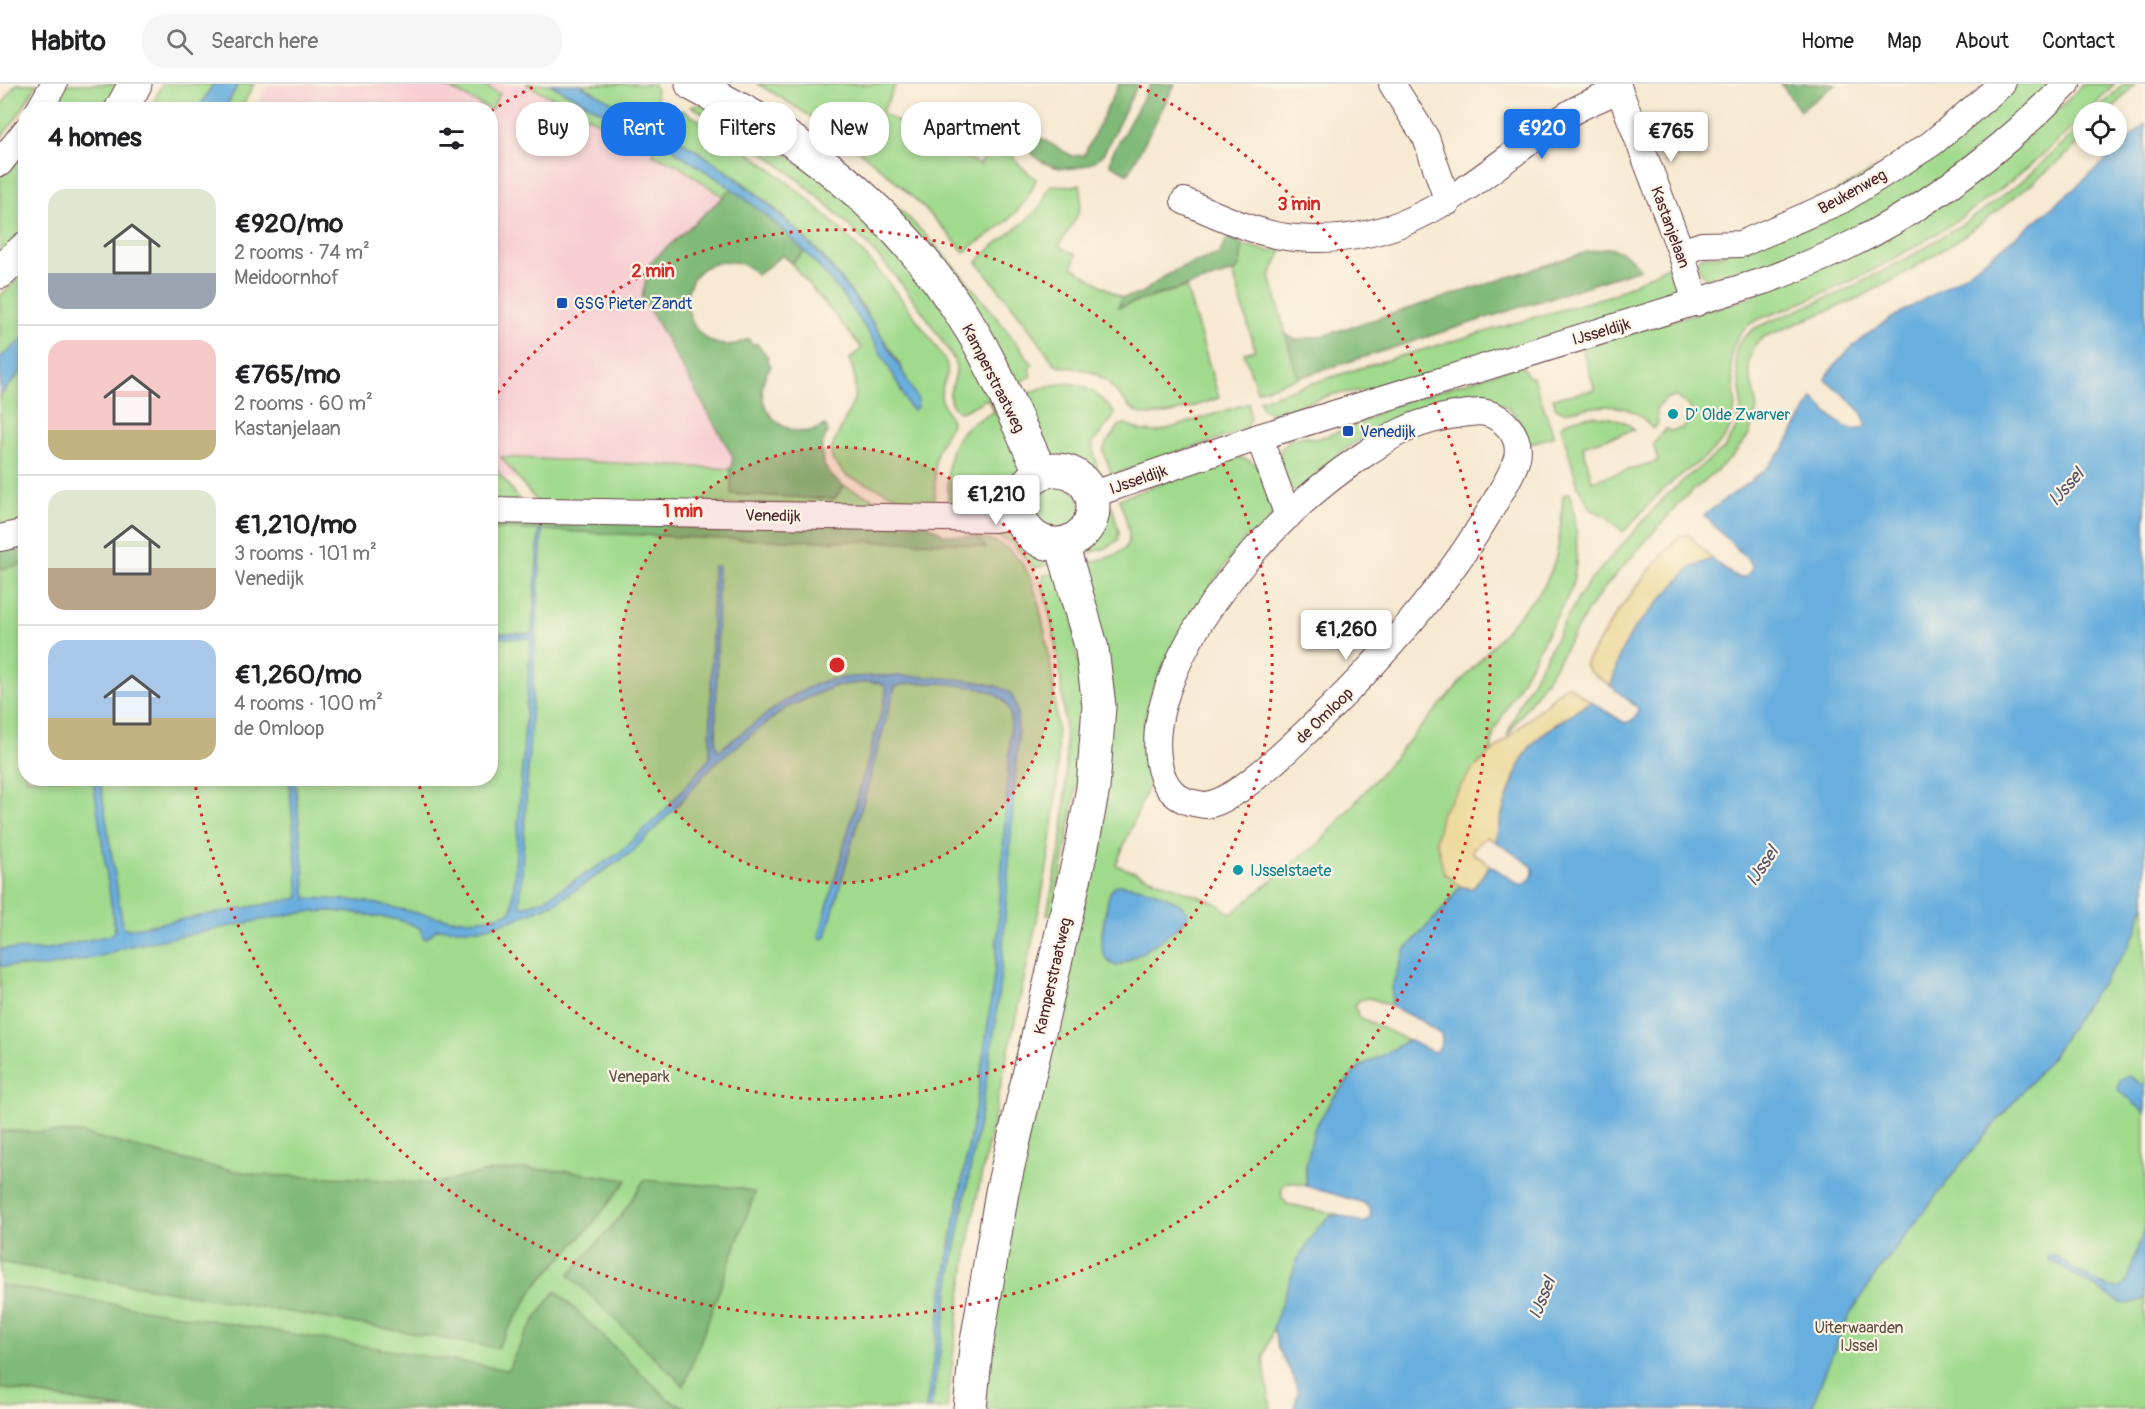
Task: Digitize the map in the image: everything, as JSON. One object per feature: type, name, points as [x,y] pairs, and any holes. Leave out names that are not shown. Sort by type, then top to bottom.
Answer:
[{"type":"main road","points":[[126,102],[135,84]]},
{"type":"main road","points":[[137,102],[146,84]]},
{"type":"main road","name":"Kamperstraatweg","points":[[692,84],[763,122],[796,144],[855,191],[908,244],[937,279],[973,333],[991,365],[1041,473]]},
{"type":"main road","points":[[0,272],[18,255]]},
{"type":"main road","points":[[0,286],[18,269]]},
{"type":"main road","points":[[1054,470],[1075,476],[1091,495],[1093,515],[1089,525],[1073,541],[1050,544],[1039,541],[1023,524],[1019,500],[1032,479],[1041,473],[1054,470]]},
{"type":"main road","name":"Kamperstraatweg","points":[[970,1409],[976,1348],[1002,1192],[1082,846],[1093,788],[1099,706],[1092,649],[1062,544]]},
{"type":"street","points":[[44,102],[54,84]]},
{"type":"street","points":[[1392,84],[1426,138],[1448,201]]},
{"type":"street","name":"Beukenweg","points":[[1681,252],[1701,245],[1741,244],[1842,200],[1931,144],[2002,84]]},
{"type":"street","name":"IJsseldijk","points":[[1091,495],[1259,437],[1770,279],[1847,247],[1920,205],[1973,168],[2037,114],[2067,84]]},
{"type":"street","points":[[1184,201],[1248,228],[1294,238],[1345,239],[1393,228],[1448,201],[1572,112],[1618,87]]},
{"type":"street","name":"Kastanjelaan","points":[[1618,87],[1681,252],[1696,303]]},
{"type":"street","points":[[0,163],[18,140]]},
{"type":"street","name":"de Omloop","points":[[1487,412],[1501,419],[1514,434],[1518,451],[1516,461],[1482,525],[1429,599],[1357,682],[1292,746],[1236,791],[1205,805],[1181,799],[1164,780],[1158,759],[1156,743],[1167,692],[1191,641],[1217,598],[1245,561],[1288,516],[1314,491],[1345,467],[1401,431],[1425,422],[1445,416],[1487,412]]},
{"type":"street","points":[[1259,437],[1288,516]]},
{"type":"street","name":"Venedijk","points":[[498,510],[995,519],[1020,515]]},
{"type":"street","points":[[0,538],[18,534]]},
{"type":"shaded area","points":[[268,84],[535,84],[570,102],[516,102],[516,156],[589,156],[589,112],[601,118],[601,156],[671,156],[728,196],[653,264],[742,469],[719,484],[498,478],[498,102],[259,102]]},
{"type":"green space","points":[[16,84],[37,84],[26,102],[18,102],[18,115],[0,139],[0,107]]},
{"type":"green space","points":[[62,84],[127,84],[118,102],[52,102]]},
{"type":"green space","points":[[162,84],[213,84],[203,102],[154,102]]},
{"type":"green space","points":[[238,84],[254,84],[245,102],[229,102]]},
{"type":"green space","points":[[441,84],[481,84],[500,94],[496,102],[476,102]]},
{"type":"green space","points":[[526,84],[550,84],[584,102],[560,102]]},
{"type":"green space","points":[[579,84],[654,84],[657,102],[612,102]]},
{"type":"green space","points":[[758,84],[896,84],[887,102],[809,102],[809,116],[797,108],[797,102],[788,102]]},
{"type":"green space","points":[[1119,84],[1138,84],[1104,153],[1094,162],[1081,167],[1054,167],[1034,156],[1041,156],[1041,138],[1072,156],[1084,155]]},
{"type":"green space","points":[[1151,84],[1175,84],[1128,174],[1110,164],[1112,154]]},
{"type":"green space","points":[[1781,84],[1836,84],[1800,111]]},
{"type":"green space","points":[[2017,84],[2055,84],[1936,183],[1864,225],[1766,270],[1716,283],[1705,277],[1700,270],[1698,259],[1704,256],[1719,256],[2001,100]]},
{"type":"green space","points":[[2083,84],[2114,84],[2097,102],[2073,102],[2073,127],[2003,188],[1944,229],[1914,248],[1851,281],[1758,320],[1744,329],[1733,345],[1731,353],[1734,413],[1730,428],[1720,444],[1667,486],[1623,532],[1606,516],[1592,510],[1578,486],[1561,426],[1577,418],[1599,416],[1620,420],[1634,430],[1583,446],[1592,481],[1658,461],[1653,444],[1666,429],[1670,431],[1683,428],[1691,418],[1690,407],[1677,397],[1667,398],[1656,409],[1658,423],[1653,429],[1639,415],[1622,408],[1602,406],[1563,412],[1556,408],[1553,398],[1595,390],[1582,347],[1752,297],[2060,108]]},
{"type":"green space","points":[[2124,84],[2135,84],[2119,102],[2105,102]]},
{"type":"green space","points":[[589,105],[601,111],[601,124],[589,117]]},
{"type":"green space","points":[[686,112],[698,120],[698,151],[686,149]]},
{"type":"green space","points":[[889,117],[901,123],[901,156],[963,156],[980,165],[985,156],[1012,156],[1036,179],[1015,213],[964,252],[918,202],[865,156],[889,156]]},
{"type":"green space","points":[[797,126],[797,126],[809,134],[809,139]]},
{"type":"green space","points":[[2073,134],[2073,149],[2060,161],[1983,222],[1947,247],[1897,278],[1856,299],[1764,337],[1755,345],[1749,360],[1749,371],[1757,409],[1749,435],[1731,458],[1682,500],[1606,586],[1588,610],[1554,668],[1507,736],[1519,705],[1577,600],[1590,581],[1661,501],[1688,476],[1724,449],[1735,431],[1741,410],[1741,396],[1735,355],[1742,339],[1755,328],[1846,290],[1908,258],[1977,215],[2021,182]]},
{"type":"green space","points":[[18,152],[18,244],[0,263],[0,175]]},
{"type":"green space","points":[[657,156],[683,156],[732,189],[724,197],[677,165]]},
{"type":"green space","points":[[705,156],[753,156],[797,189],[861,251],[919,322],[946,362],[947,375],[941,396],[951,424],[938,449],[935,461],[935,503],[927,508],[847,476],[832,460],[831,450],[855,393],[855,378],[850,359],[862,348],[791,263],[805,251],[836,287],[864,325],[909,407],[902,368],[863,307],[821,254],[773,207]]},
{"type":"green space","points":[[768,156],[789,156],[865,213],[956,324],[1021,468],[1015,488],[1003,506],[948,511],[948,467],[953,446],[968,426],[994,412],[987,399],[964,411],[959,412],[953,406],[950,395],[956,366],[943,342],[918,306],[862,239],[799,180]]},
{"type":"green space","points":[[824,156],[838,156],[864,177],[925,234],[981,297],[1033,365],[1029,368],[1032,376],[1021,381],[1027,394],[1053,385],[1075,384],[1086,388],[1105,402],[1115,414],[1092,444],[1099,476],[1096,477],[1061,461],[1049,453],[977,322]]},
{"type":"green space","points":[[1080,184],[1081,202],[1077,217],[1059,246],[1076,255],[1072,267],[1122,298],[1119,307],[1186,287],[1219,398],[1161,415],[1139,413],[1098,375],[1054,363],[977,262],[1035,212],[1051,185]]},
{"type":"green space","points":[[732,189],[768,216],[805,251],[791,263],[783,255],[757,275],[746,266],[733,262],[723,262],[703,269],[692,281],[687,298],[689,315],[697,330],[710,341],[727,345],[748,339],[753,345],[756,343],[768,357],[766,359],[771,366],[764,380],[762,394],[773,418],[797,431],[811,431],[825,425],[828,431],[822,447],[823,462],[831,475],[844,486],[834,499],[731,494],[733,457],[642,297],[650,263]]},
{"type":"green space","points":[[1228,237],[1243,245],[1240,264],[1236,271],[1118,307],[1122,298],[1141,294],[1162,278],[1182,267],[1219,254]]},
{"type":"green space","points":[[1243,245],[1273,252],[1279,245],[1284,246],[1270,276],[1298,378],[1257,391],[1244,353],[1255,350],[1233,272],[1240,264]]},
{"type":"green space","points":[[1609,248],[1627,255],[1640,269],[1298,378],[1285,333],[1295,340],[1322,336],[1587,252]]},
{"type":"green space","points":[[1666,267],[1673,271],[1678,285],[1668,299],[1384,388],[1334,394],[1272,414],[1262,408],[1259,400],[1370,365],[1612,295]]},
{"type":"green space","points":[[18,279],[18,343],[0,358],[0,296]]},
{"type":"green space","points":[[1521,365],[1529,377],[1533,377],[1554,436],[1528,444],[1518,418],[1503,405],[1485,400],[1456,403],[1412,415],[1379,429],[1348,447],[1317,472],[1317,480],[1296,491],[1290,490],[1279,459],[1281,449],[1289,440],[1304,436],[1316,439],[1350,428],[1393,405]]},
{"type":"green space","name":"Venepark","points":[[18,375],[18,786],[498,786],[498,528],[959,543],[985,548],[977,537],[994,542],[1019,560],[1027,572],[1038,601],[1049,656],[1057,725],[1056,794],[1041,901],[973,1218],[960,1300],[947,1409],[931,1409],[954,1256],[983,1100],[1002,961],[988,1027],[949,1253],[926,1409],[272,1409],[0,1360],[0,377],[11,383]]},
{"type":"green space","points":[[1249,403],[1250,420],[1245,430],[1112,475],[1103,450],[1120,425],[1126,424],[1142,431],[1158,432]]},
{"type":"green space","points":[[501,457],[731,469],[732,494],[834,499],[844,486],[888,505],[538,503]]},
{"type":"green space","points":[[1241,458],[1258,467],[1273,510],[1272,518],[1256,538],[1248,535],[1213,582],[1177,639],[1162,669],[1150,699],[1143,728],[1143,755],[1150,758],[1157,779],[1147,789],[1116,865],[1216,903],[1231,914],[1305,853],[1316,847],[1542,589],[1556,555],[1563,495],[1570,493],[1577,542],[1576,566],[1571,590],[1494,731],[1491,752],[1472,770],[1444,873],[1460,886],[1447,905],[1406,949],[1393,983],[1391,1006],[1370,998],[1359,1000],[1355,1006],[1359,1017],[1408,1040],[1360,1066],[1334,1097],[1306,1166],[1306,1186],[1288,1182],[1283,1187],[1282,1198],[1287,1204],[1340,1215],[1331,1216],[1297,1261],[1263,1358],[1271,1409],[982,1409],[1003,1247],[1087,873],[1084,564],[1113,555],[1122,551],[1127,545],[1128,528],[1119,499],[1227,459]],"holes":[[[1110,892],[1186,920],[1128,961],[1112,964],[1106,957],[1102,930]]]},
{"type":"green space","points":[[498,472],[522,503],[498,502]]},
{"type":"green space","points":[[1051,483],[1061,483],[1076,493],[1080,507],[1079,516],[1070,527],[1061,531],[1051,531],[1036,521],[1032,512],[1032,502],[1042,487]]},
{"type":"green space","points":[[1112,506],[1119,532],[1118,540],[1106,548],[1086,554],[1088,542],[1095,528]]},
{"type":"green space","points":[[498,518],[927,524],[945,535],[977,537],[986,548],[959,543],[719,539],[498,529]]},
{"type":"green space","points":[[1012,529],[1044,554],[1052,564],[1034,568],[1012,543],[985,530]]},
{"type":"green space","points":[[18,542],[18,565],[0,569],[0,546]]},
{"type":"green space","points":[[1059,573],[1072,612],[1087,727],[1054,916],[1047,915],[1063,829],[1065,736],[1060,674],[1042,583],[1044,575]]},
{"type":"green space","name":"Uiterwaarden IJssel","points":[[2145,703],[2145,1409],[1743,1409]]},
{"type":"green space","points":[[0,1131],[81,1133],[204,1165],[259,1175],[356,1178],[432,1184],[493,1171],[527,1169],[567,1171],[627,1180],[590,1227],[537,1284],[497,1348],[0,1262]]},
{"type":"green space","points":[[644,1180],[739,1188],[755,1193],[684,1386],[569,1275],[621,1216]]},
{"type":"green space","points":[[0,1285],[508,1370],[529,1329],[556,1291],[668,1399],[689,1409],[126,1409],[0,1388]]},
{"type":"green space","points":[[0,1388],[126,1409],[0,1407]]},
{"type":"sand","points":[[1688,534],[1712,559],[1691,567],[1615,675],[1611,686],[1589,671],[1585,664],[1618,611],[1649,571],[1679,536]]},
{"type":"sand","points":[[1567,685],[1591,702],[1537,739],[1525,754],[1509,792],[1496,842],[1487,837],[1473,848],[1473,853],[1490,865],[1474,887],[1470,889],[1460,886],[1444,873],[1436,839],[1442,812],[1472,770]]},
{"type":"water","points":[[213,84],[238,84],[229,102],[203,102]]},
{"type":"water","points":[[550,84],[579,84],[612,102],[601,102],[601,111],[589,105],[589,102],[584,102]]},
{"type":"water","name":"IJssel","points":[[2145,124],[2145,906],[2140,914],[2137,931],[2123,955],[2086,1004],[2051,1058],[1960,1165],[1877,1273],[1852,1311],[1837,1342],[1811,1409],[1294,1409],[1298,1392],[1294,1378],[1278,1348],[1273,1327],[1297,1261],[1318,1227],[1331,1216],[1340,1215],[1363,1223],[1371,1216],[1370,1209],[1364,1203],[1306,1186],[1306,1166],[1314,1129],[1334,1097],[1360,1066],[1408,1040],[1433,1052],[1441,1045],[1441,1035],[1423,1022],[1391,1006],[1393,983],[1406,949],[1447,905],[1460,886],[1470,889],[1474,887],[1490,865],[1523,885],[1532,877],[1532,866],[1496,842],[1509,792],[1531,746],[1559,722],[1591,702],[1625,723],[1634,718],[1638,708],[1611,686],[1620,654],[1634,629],[1691,567],[1712,559],[1740,578],[1747,576],[1752,570],[1752,564],[1704,515],[1765,470],[1783,450],[1813,398],[1844,426],[1851,429],[1865,427],[1865,421],[1857,408],[1825,379],[1839,361],[1872,331],[1951,284],[2039,219],[2111,156],[2127,156],[2127,141]]},
{"type":"water","points":[[686,144],[698,152],[698,156],[704,156],[755,193],[818,253],[872,321],[918,400],[917,407],[913,410],[909,407],[877,347],[859,319],[818,266],[770,219],[728,186],[682,156],[686,156]]},
{"type":"water","points":[[18,343],[18,375],[0,396],[0,358]]},
{"type":"water","points":[[539,530],[542,530],[520,904],[522,907],[545,899],[618,854],[663,812],[710,758],[713,566],[718,566],[716,745],[718,751],[795,694],[824,681],[839,678],[919,676],[948,678],[996,686],[1009,692],[1012,696],[1017,713],[1018,736],[995,1027],[954,1256],[931,1409],[926,1409],[949,1253],[977,1099],[996,959],[1011,724],[1007,706],[993,693],[973,687],[929,683],[903,684],[895,687],[826,937],[822,939],[819,936],[886,695],[886,687],[880,683],[835,686],[786,708],[713,765],[631,853],[557,902],[513,920],[480,929],[437,929],[426,939],[423,938],[420,928],[400,920],[331,911],[297,913],[126,947],[102,956],[46,967],[0,966],[0,949],[44,950],[111,935],[115,931],[94,786],[101,786],[123,927],[129,929],[299,898],[290,786],[296,786],[306,898],[367,902],[421,914],[458,919],[476,920],[512,911],[531,639],[498,637],[498,633],[532,634]]},
{"type":"water","points":[[1116,885],[1134,886],[1163,895],[1187,910],[1188,916],[1166,936],[1117,966],[1105,957],[1102,943],[1109,897]]},
{"type":"water","points":[[2128,1075],[2145,1086],[2145,1113],[2118,1091],[2120,1081]]},
{"type":"water","points":[[2145,1226],[2145,1298],[2136,1303],[2120,1302],[2049,1260],[2048,1255],[2053,1255],[2095,1281],[2113,1288],[2121,1288],[2126,1283]]},
{"type":"place","name":"GSG Pieter Zandt","points":[[562,303]]},
{"type":"place","name":"D' Olde Zwarver","points":[[1673,414]]},
{"type":"place","name":"Venedijk","points":[[1348,431]]},
{"type":"place","name":"IJsselstaete","points":[[1238,870]]}]
